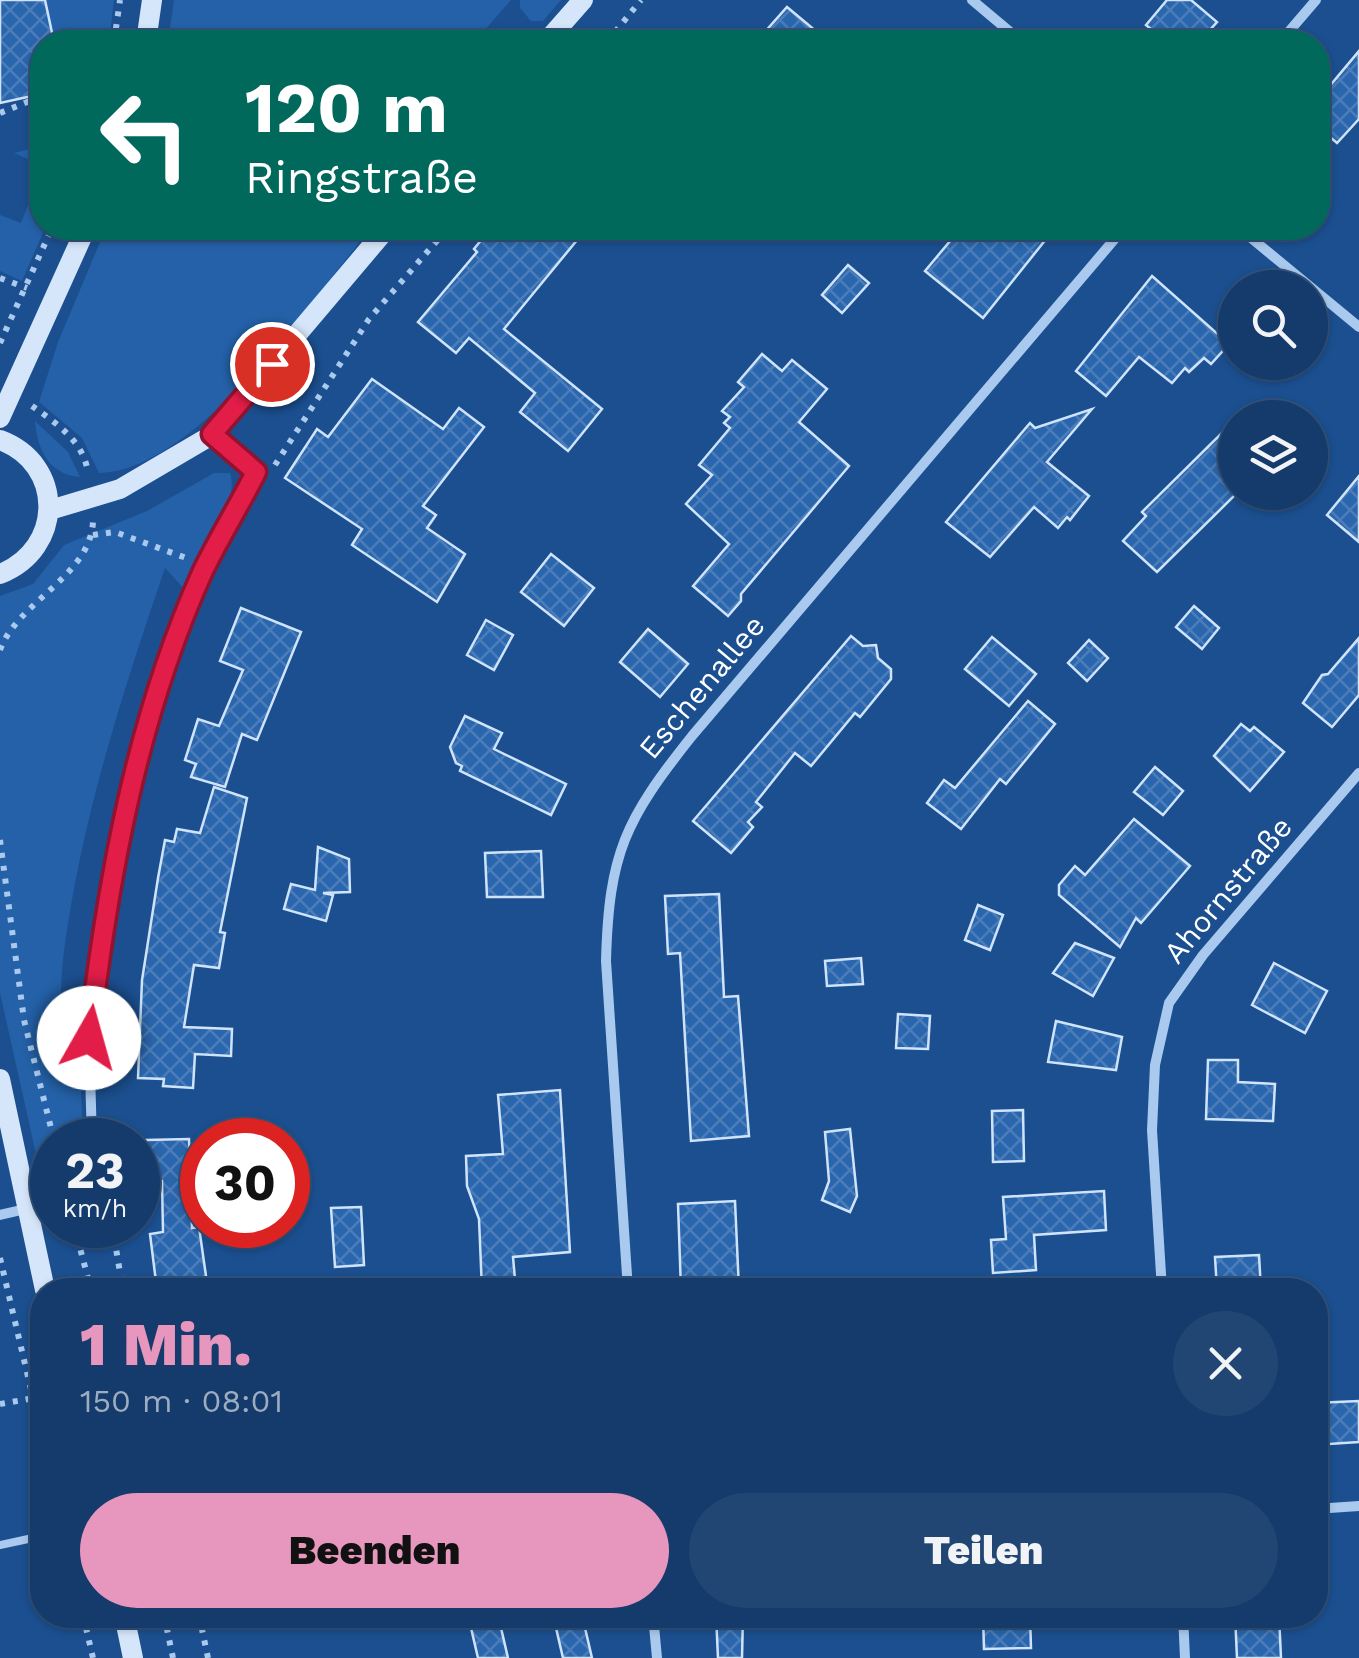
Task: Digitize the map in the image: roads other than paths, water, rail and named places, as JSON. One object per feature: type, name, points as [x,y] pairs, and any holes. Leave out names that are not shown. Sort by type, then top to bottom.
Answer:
[{"type":"main road","points":[[148,30],[152,0]]},
{"type":"main road","points":[[556,30],[582,0]]},
{"type":"main road","points":[[0,418],[81,240]]},
{"type":"main road","points":[[50,510],[145,477],[212,434],[377,240]]},
{"type":"main road","points":[[0,440],[34,462],[46,484],[50,510],[45,533],[32,554],[0,574]]},
{"type":"main road","points":[[0,1079],[41,1278]]},
{"type":"main road","points":[[127,1628],[133,1658]]},
{"type":"street","points":[[972,0],[1008,30]]},
{"type":"street","points":[[1290,30],[1316,0]]},
{"type":"street","name":"Eschenallee","points":[[627,1278],[606,961],[607,908],[617,853],[648,792],[692,736],[1114,240]]},
{"type":"street","points":[[1254,240],[1359,326]]},
{"type":"street","points":[[91,1118],[89,1038],[107,888],[153,702],[206,566],[256,472],[212,434]]},
{"type":"street","name":"Ahornstraße","points":[[1161,1278],[1152,1130],[1155,1066],[1169,1004],[1203,956],[1359,774]]},
{"type":"street","points":[[0,1215],[30,1208]]},
{"type":"street","points":[[1328,1508],[1359,1506]]},
{"type":"street","points":[[654,1628],[657,1658]]},
{"type":"street","points":[[1183,1628],[1185,1658]]},
{"type":"lane","points":[[0,1545],[30,1539]]}]
